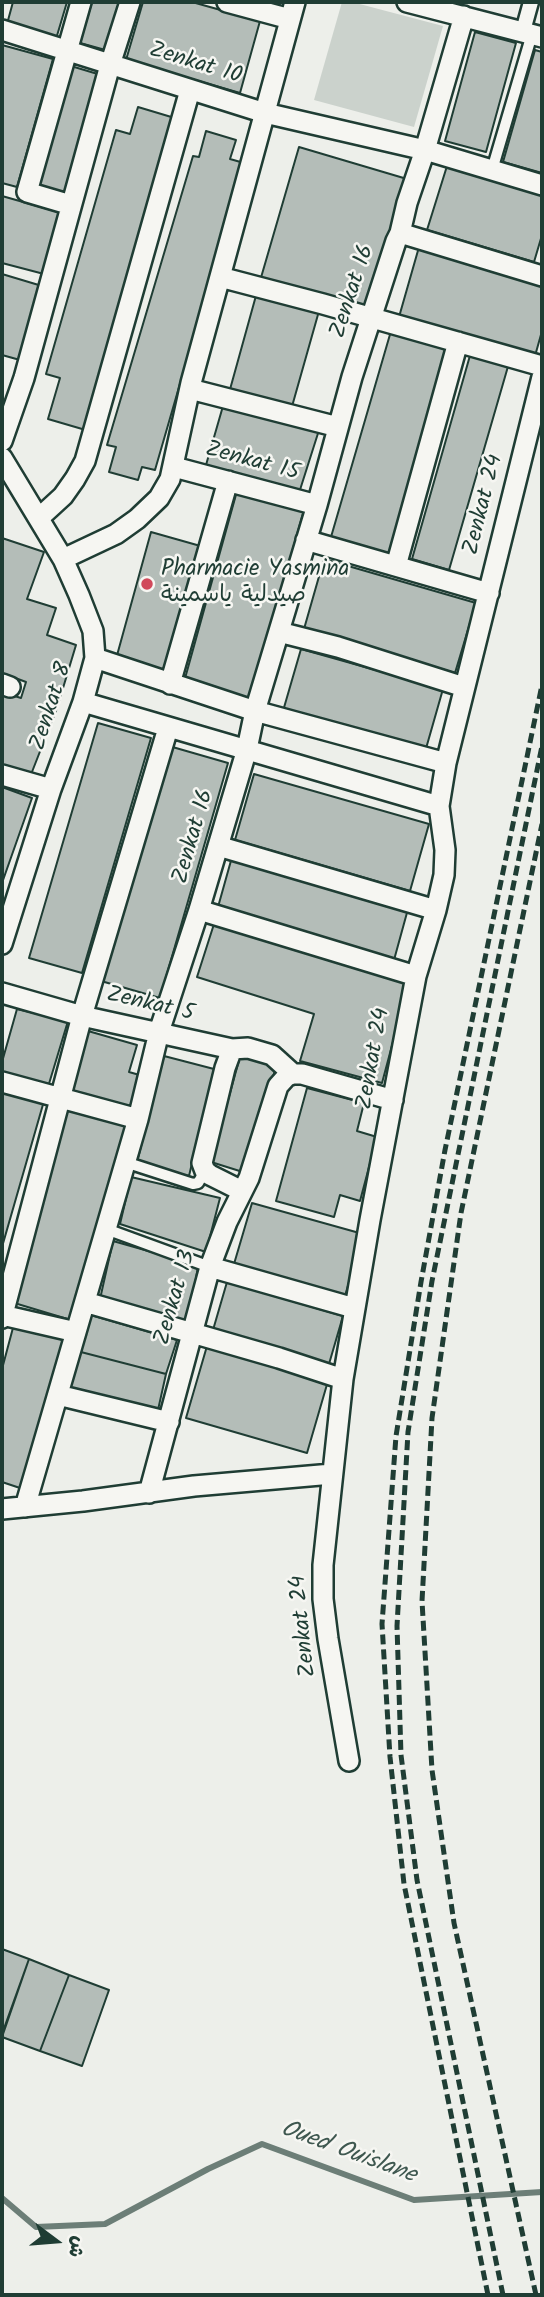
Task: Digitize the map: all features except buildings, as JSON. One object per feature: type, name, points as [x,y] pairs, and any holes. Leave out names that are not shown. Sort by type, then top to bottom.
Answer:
[{"type":"street","points":[[71,205],[27,192],[81,2]]},
{"type":"street","points":[[2,441],[24,378],[110,65],[130,2]]},
{"type":"street","points":[[63,559],[116,534],[137,519],[159,498],[174,467],[190,389],[293,10],[227,2]]},
{"type":"street","points":[[407,2],[437,6],[532,34],[531,2]]},
{"type":"street","points":[[400,233],[464,16]]},
{"type":"street","name":"Zenkat 10","points":[[2,30],[265,113],[425,150],[542,184]]},
{"type":"street","points":[[38,518],[63,496],[85,461],[190,90]]},
{"type":"street","name":"Zenkat 16","points":[[26,1507],[138,1119],[159,1032],[247,749],[255,711],[370,317],[400,233],[542,276]]},
{"type":"street","points":[[220,277],[542,366]]},
{"type":"street","points":[[396,566],[458,342]]},
{"type":"street","name":"Zenkat 24","points":[[349,1761],[323,1599],[323,1565],[343,1379],[415,976],[444,875],[445,850],[439,806],[446,763],[542,377]]},
{"type":"street","points":[[190,389],[338,427]]},
{"type":"street","name":"Zenkat 8","points":[[2,458],[63,559],[88,614],[93,631],[95,658],[83,702],[51,789],[2,944]]},
{"type":"street","name":"Zenkat 15","points":[[174,467],[317,505]]},
{"type":"street","points":[[170,684],[228,481]]},
{"type":"street","points":[[306,540],[489,593]]},
{"type":"street","points":[[279,632],[464,687]]},
{"type":"street","points":[[95,658],[255,711],[446,763]]},
{"type":"street","points":[[83,702],[439,806]]},
{"type":"street","points":[[76,1332],[2,1316],[82,1016],[168,728]]},
{"type":"street","points":[[2,775],[51,789]]},
{"type":"street","points":[[218,846],[436,910]]},
{"type":"street","points":[[199,910],[415,976]]},
{"type":"street","name":"Zenkat 5","points":[[2,993],[82,1016],[232,1049],[248,1048],[272,1055],[293,1074]]},
{"type":"street","points":[[232,1049],[202,1159],[205,1171],[242,1191]]},
{"type":"street","points":[[293,1074],[316,1077],[393,1100]]},
{"type":"street","name":"Zenkat 13","points":[[149,1493],[210,1266],[227,1222],[249,1178],[278,1086],[284,1078],[293,1074]]},
{"type":"street","points":[[2,1082],[138,1119]]},
{"type":"street","points":[[210,1266],[354,1308]]},
{"type":"street","points":[[85,1302],[343,1379]]},
{"type":"street","points":[[58,1395],[169,1422]]},
{"type":"street","points":[[2,1509],[194,1486],[332,1474]]},
{"type":"lane","points":[[492,170],[532,34]]},
{"type":"lane","points":[[125,1162],[193,1184],[198,1183],[205,1171]]},
{"type":"lane","points":[[106,1229],[210,1266]]},
{"type":"shaded area","points":[[342,2],[352,2],[443,26],[414,127],[314,100]]},
{"type":"waterway","name":"Oued Ouislane","points":[[2,2198],[36,2227],[105,2224],[208,2169],[262,2144],[414,2200],[542,2192]]},
{"type":"railway","points":[[488,2295],[404,1884],[390,1757],[382,1624],[396,1436],[421,1282],[445,1150],[542,685]]},
{"type":"railway","points":[[503,2295],[417,1880],[401,1755],[397,1626],[408,1432],[432,1281],[542,746]]},
{"type":"railway","points":[[536,2295],[454,1923],[432,1770],[422,1601],[432,1418],[461,1213],[542,824]]},
{"type":"place","name":"Pharmacie Yasmina صيدلية ياسمينة","points":[[147,584]]}]
